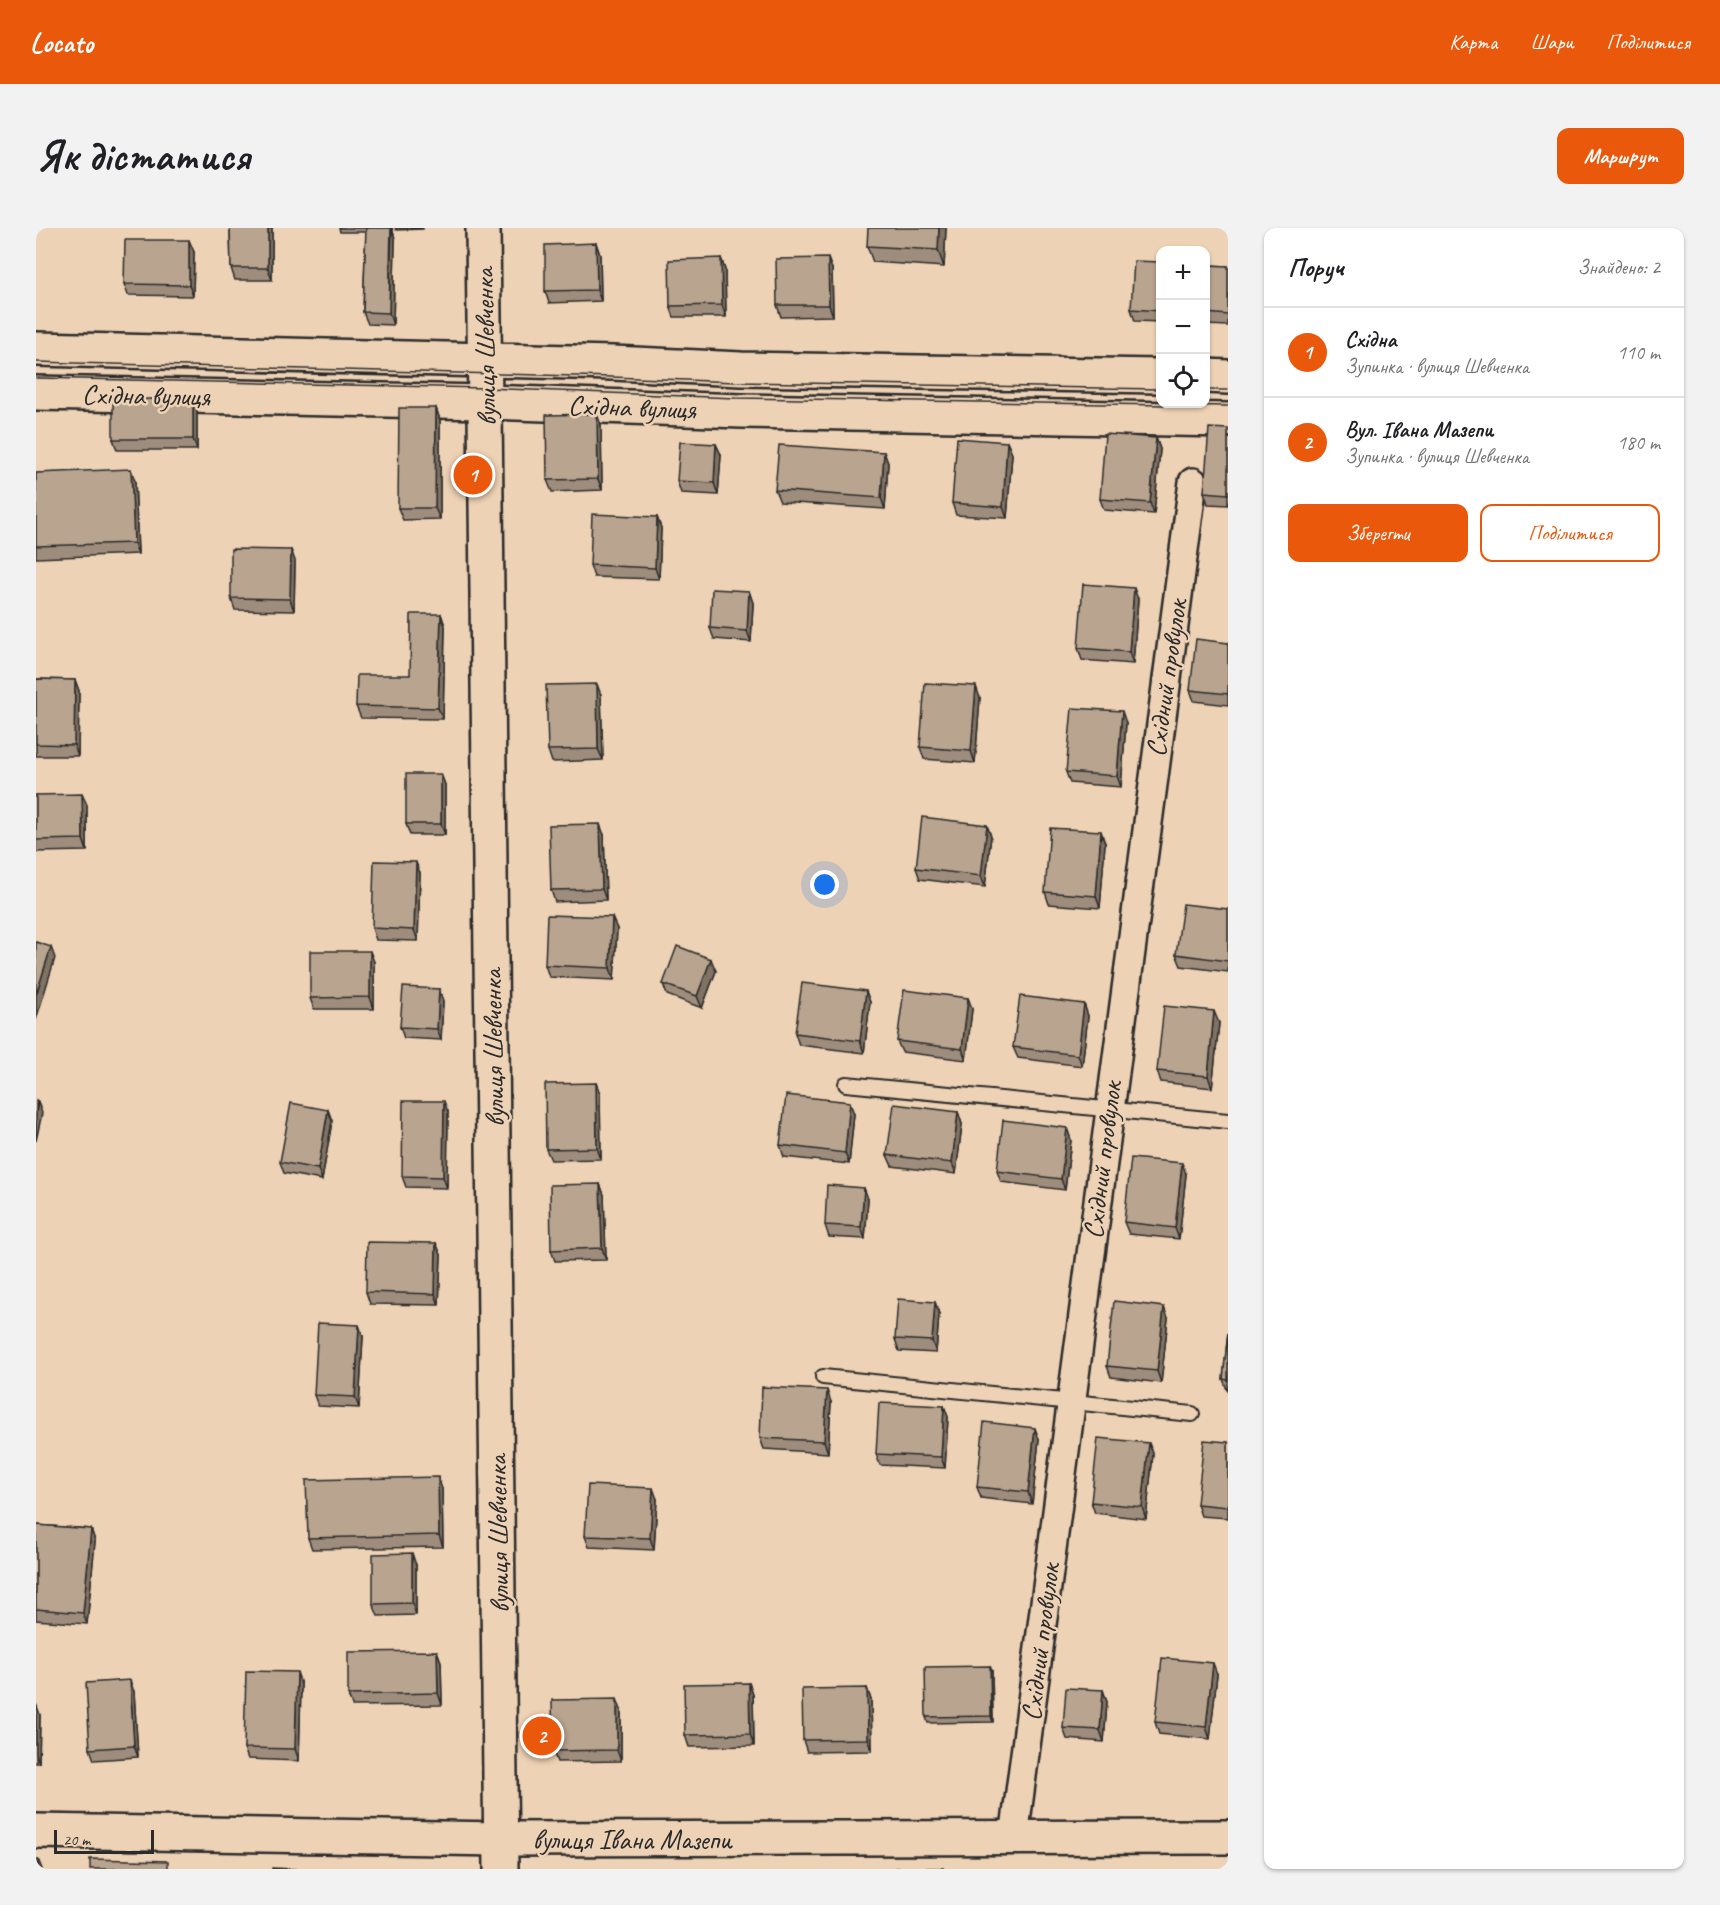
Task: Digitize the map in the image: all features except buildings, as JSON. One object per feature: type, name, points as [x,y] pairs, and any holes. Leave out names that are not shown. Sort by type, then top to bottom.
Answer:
[{"type":"street","name":"вулиця Шевченка","points":[[483,228],[501,1854]]},
{"type":"street","name":"Східна вулиця","points":[[36,349],[613,363],[753,369],[1156,376]]},
{"type":"street","points":[[1210,376],[1228,377]]},
{"type":"street","name":"Східна вулиця","points":[[36,393],[486,402],[742,411],[1228,420]]},
{"type":"street","name":"Східний провулок","points":[[1014,1837],[1193,482]]},
{"type":"street","name":"вулиця Івана Мазепи","points":[[36,1831],[501,1854],[1014,1837],[1228,1837]]},
{"type":"lane","points":[[846,1084],[1228,1121]]},
{"type":"lane","points":[[823,1377],[1192,1414]]},
{"type":"tram line","points":[[36,362],[735,382],[1156,389]]},
{"type":"tram line","points":[[36,378],[485,388],[735,398],[1228,406]]},
{"type":"tram line","points":[[1210,390],[1228,390]]},
{"type":"place","name":"Східна","points":[[473,475]]},
{"type":"place","name":"Вул. Івана Мазепи","points":[[542,1736]]}]
